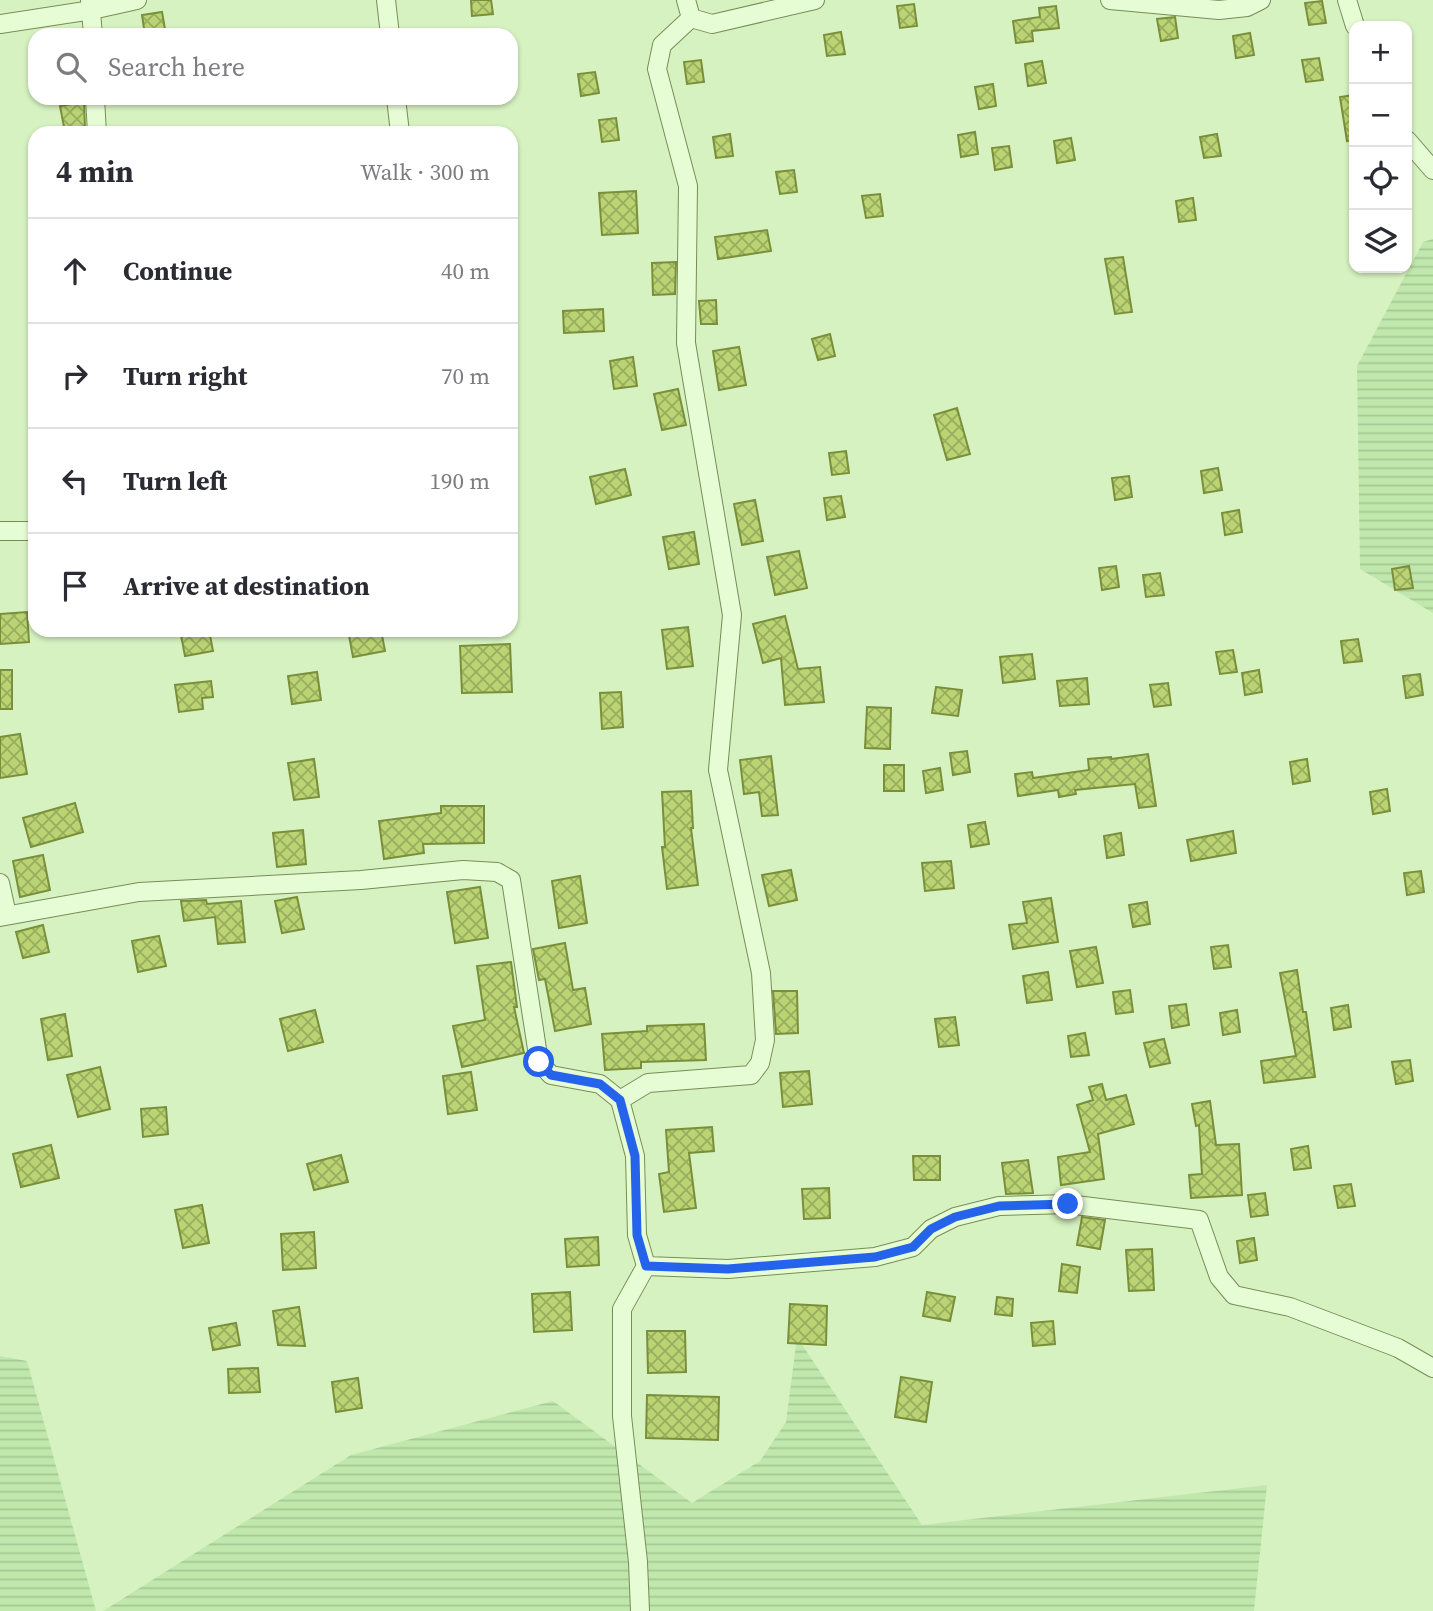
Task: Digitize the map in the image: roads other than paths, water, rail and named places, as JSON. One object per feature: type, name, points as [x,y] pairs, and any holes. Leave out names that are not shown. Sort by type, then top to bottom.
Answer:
[{"type":"street","points":[[0,24],[91,5],[136,0]]},
{"type":"street","points":[[386,0],[389,28]]},
{"type":"street","points":[[620,1100],[648,1083],[751,1075],[760,1063],[765,1040],[761,973],[718,770],[732,615],[686,343],[688,186],[657,69],[662,45],[689,9],[712,24],[815,0]]},
{"type":"street","points":[[1110,0],[1219,10],[1247,7],[1261,0]]},
{"type":"street","points":[[1347,0],[1353,21]]},
{"type":"street","points":[[91,5],[93,28]]},
{"type":"street","points":[[95,105],[97,126]]},
{"type":"street","points":[[397,105],[399,126]]},
{"type":"street","points":[[1412,146],[1433,170]]},
{"type":"street","points":[[0,531],[28,531]]},
{"type":"street","points":[[0,883],[4,916],[139,892],[360,880],[463,870],[497,872],[511,880],[539,1062],[551,1075],[600,1084],[620,1100],[635,1156],[637,1235],[646,1266],[622,1309],[622,1416],[638,1562],[640,1611]]},
{"type":"street","points":[[646,1266],[728,1269],[875,1257],[913,1247],[931,1229],[955,1217],[999,1206],[1068,1204],[1199,1220],[1219,1277],[1234,1295],[1290,1307],[1398,1348],[1433,1368]]}]
